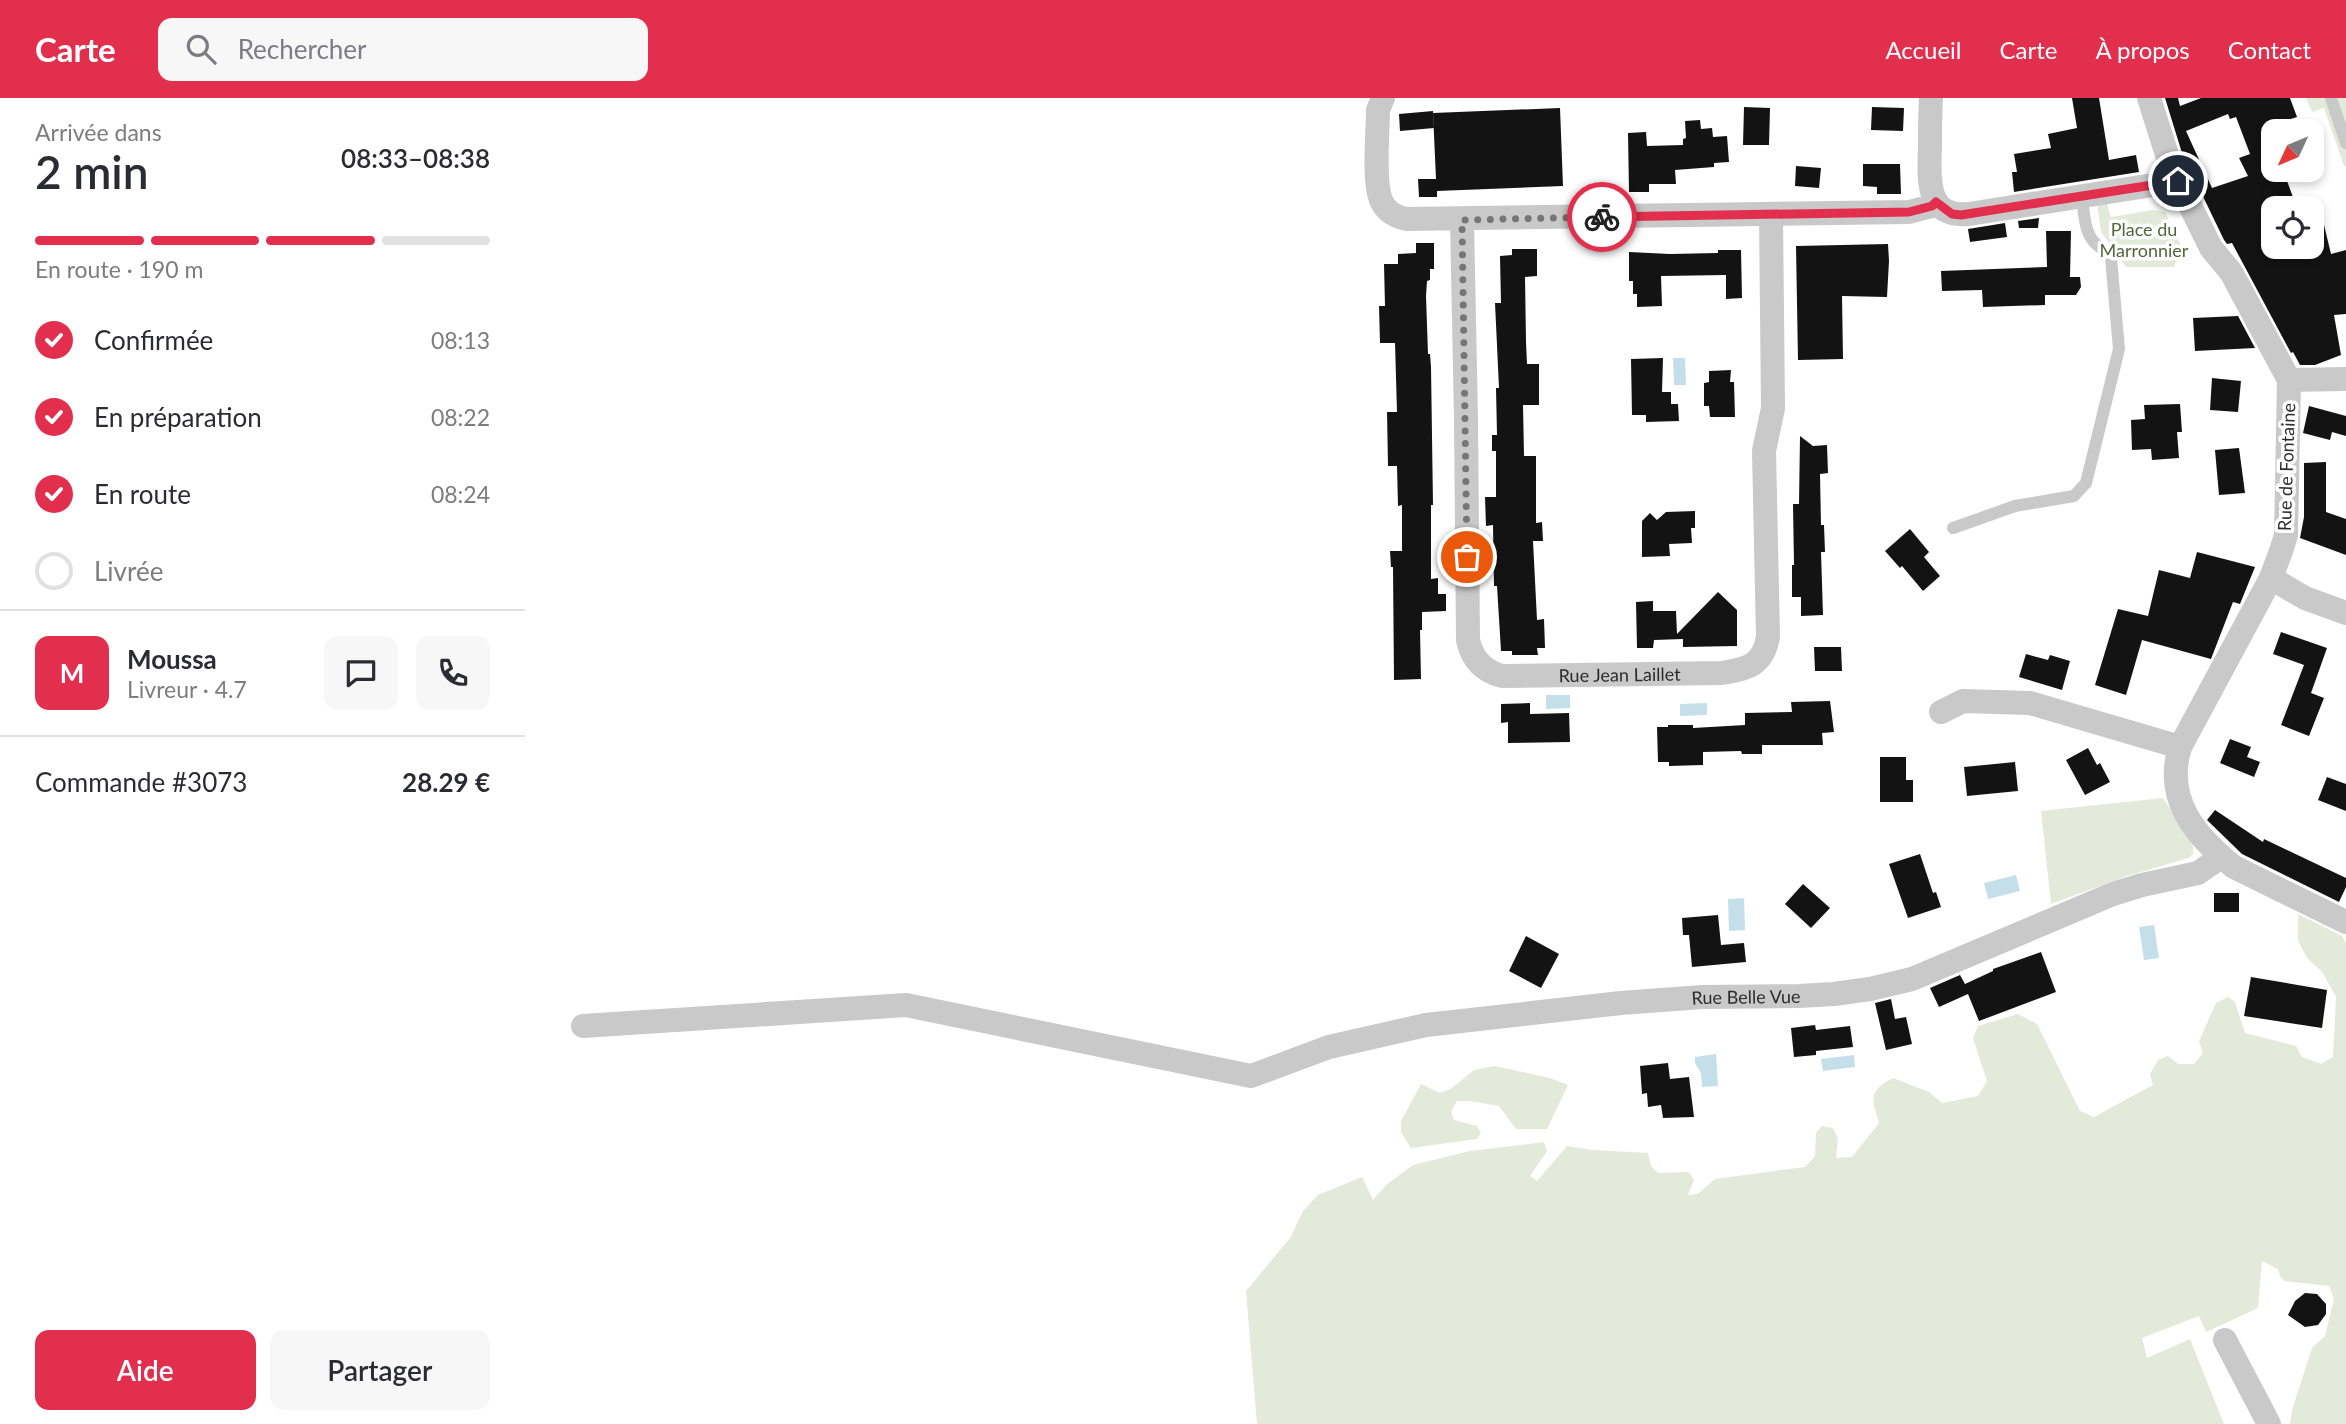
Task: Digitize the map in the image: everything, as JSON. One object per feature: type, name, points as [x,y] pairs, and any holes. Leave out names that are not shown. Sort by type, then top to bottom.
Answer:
[{"type":"street","points":[[1383,98],[1378,110],[1378,188],[1381,202],[1390,212],[1407,219],[1909,212],[1932,206],[1936,202]]},
{"type":"street","points":[[1931,98],[1929,186],[1936,202],[1952,214],[1961,215],[2178,181]]},
{"type":"street","name":"Rue de Fontaine","points":[[2149,98],[2168,158],[2211,248],[2231,272],[2289,380],[2286,535],[2271,578],[2181,747],[2174,780],[2181,804],[2196,828],[2221,857],[2249,876],[2346,922]]},
{"type":"street","name":"Rue Jean Laillet","points":[[1462,220],[1468,640],[1473,656],[1491,673],[1502,676],[1722,673],[1737,671],[1758,660],[1765,650],[1767,636],[1764,451],[1773,408],[1771,215]]},
{"type":"street","points":[[2289,380],[2346,379]]},
{"type":"street","points":[[2271,578],[2305,598],[2346,613]]},
{"type":"street","points":[[1941,712],[1963,701],[2030,703],[2181,747]]},
{"type":"street","name":"Rue Belle Vue","points":[[583,1027],[906,1005],[1251,1076],[1329,1047],[1426,1025],[1621,1003],[1702,997],[1799,996],[1891,985],[1912,979],[2113,894],[2197,873],[2221,857]]},
{"type":"street","points":[[2225,1340],[2269,1424]]},
{"type":"lane","points":[[2331,98],[2346,143]]},
{"type":"lane","points":[[1953,528],[2015,506],[2074,496],[2086,483],[2119,349],[2111,258],[2087,231],[2082,197]]},
{"type":"green space","points":[[2306,98],[2346,98],[2346,166],[2324,108],[2312,112]]},
{"type":"green space","name":"Place du Marronnier","points":[[2106,201],[2111,217],[2153,210],[2165,212],[2181,246],[2174,267],[2126,267],[2101,232],[2097,203]]},
{"type":"green space","points":[[2163,798],[2193,845],[2193,854],[2189,858],[2127,876],[2051,904],[2041,811]]},
{"type":"green space","points":[[2298,914],[2342,936],[2346,943],[2346,1424],[2290,1424],[2312,1348],[2325,1336],[2334,1299],[2329,1286],[2284,1281],[2278,1269],[2262,1261],[2258,1308],[2206,1332],[2199,1316],[2142,1338],[2147,1358],[2190,1339],[2224,1424],[1257,1424],[1246,1291],[1290,1238],[1303,1211],[1318,1195],[1362,1177],[1373,1200],[1386,1185],[1413,1165],[1470,1151],[1544,1142],[1547,1151],[1530,1176],[1537,1181],[1567,1146],[1648,1153],[1651,1166],[1658,1173],[1689,1172],[1694,1180],[1688,1195],[1698,1194],[1715,1179],[1805,1167],[1815,1156],[1816,1133],[1822,1126],[1833,1128],[1838,1139],[1836,1158],[1852,1157],[1879,1123],[1873,1101],[1875,1092],[1893,1078],[1929,1092],[1942,1103],[1978,1096],[1987,1081],[1973,1038],[1978,1026],[2018,1014],[2037,1024],[2080,1111],[2094,1117],[2153,1085],[2150,1074],[2158,1060],[2168,1056],[2178,1064],[2194,1064],[2203,1053],[2199,1041],[2216,1003],[2228,997],[2235,1002],[2245,1033],[2296,1046],[2302,1057],[2321,1064],[2333,1057],[2336,997],[2323,973],[2307,958],[2298,941]]},
{"type":"green space","points":[[1495,1066],[1550,1078],[1568,1085],[1547,1129],[1516,1129],[1499,1106],[1457,1101],[1451,1112],[1454,1120],[1477,1126],[1481,1133],[1477,1139],[1411,1148],[1401,1132],[1401,1121],[1421,1084],[1440,1093],[1452,1088],[1474,1070]]},
{"type":"water","points":[[1673,358],[1685,358],[1686,385],[1674,385]]},
{"type":"water","points":[[1546,695],[1570,695],[1570,708],[1546,709]]},
{"type":"water","points":[[1707,703],[1707,715],[1680,716],[1680,704]]},
{"type":"water","points":[[2016,875],[2020,891],[1988,899],[1984,883]]},
{"type":"water","points":[[1744,898],[1745,930],[1729,931],[1728,899]]},
{"type":"water","points":[[2154,925],[2159,958],[2144,960],[2139,927]]},
{"type":"water","points":[[1716,1054],[1718,1086],[1702,1087],[1701,1073],[1695,1063],[1695,1057]]},
{"type":"water","points":[[1854,1055],[1855,1067],[1823,1071],[1821,1059]]},
{"type":"building","points":[[2072,98],[2099,98],[2109,160],[2136,155],[2139,172],[2014,192],[2012,172],[2017,172],[2014,154],[2051,148],[2048,134],[2077,128]]},
{"type":"building","points":[[2165,98],[2178,98],[2180,106],[2201,98],[2290,98],[2297,117],[2261,119],[2261,182],[2287,182],[2293,196],[2261,196],[2261,259],[2324,259],[2324,225],[2331,254],[2346,250],[2346,314],[2334,315],[2341,355],[2315,365],[2300,365],[2232,243],[2227,244],[2182,153]],"holes":[[[2228,114],[2230,119],[2236,117],[2250,154],[2239,158],[2248,176],[2212,188],[2186,131]]]},
{"type":"building","points":[[1744,107],[1770,108],[1769,145],[1743,145]]},
{"type":"building","points":[[1872,107],[1904,108],[1903,131],[1871,130]]},
{"type":"building","points":[[1560,108],[1563,186],[1437,191],[1437,197],[1419,197],[1418,179],[1436,179],[1433,113]]},
{"type":"building","points":[[1433,111],[1434,128],[1400,131],[1399,114]]},
{"type":"building","points":[[1700,120],[1701,129],[1712,128],[1713,137],[1727,136],[1729,162],[1714,163],[1714,167],[1675,170],[1676,184],[1649,184],[1649,192],[1629,192],[1628,133],[1646,132],[1647,146],[1683,145],[1683,139],[1686,138],[1685,121]]},
{"type":"building","points":[[1863,164],[1900,164],[1901,194],[1877,194],[1877,187],[1863,186]]},
{"type":"building","points":[[1796,166],[1821,168],[1819,188],[1795,186]]},
{"type":"building","points":[[2039,218],[2038,228],[2019,228],[2018,221]]},
{"type":"building","points":[[2005,223],[2007,237],[1970,242],[1968,229]]},
{"type":"building","points":[[2046,231],[2071,231],[2070,277],[2080,277],[2081,287],[2076,295],[2045,295],[2045,305],[1983,307],[1982,290],[1942,291],[1941,271],[2047,267]]},
{"type":"building","points":[[1416,243],[1434,243],[1434,269],[1430,269],[1426,296],[1431,367],[1431,579],[1438,578],[1438,594],[1446,594],[1446,611],[1422,612],[1421,679],[1394,680],[1393,567],[1390,551],[1402,551],[1402,505],[1398,506],[1397,466],[1388,466],[1387,412],[1397,412],[1395,343],[1380,343],[1379,306],[1385,306],[1384,264],[1398,264],[1398,254],[1416,253]]},
{"type":"building","points":[[1888,244],[1887,297],[1842,296],[1843,359],[1798,360],[1796,246]]},
{"type":"building","points":[[1512,249],[1537,249],[1537,276],[1525,277],[1527,364],[1539,364],[1539,405],[1523,405],[1524,456],[1536,456],[1536,523],[1542,522],[1543,541],[1533,541],[1537,620],[1544,619],[1545,648],[1537,648],[1538,655],[1512,655],[1512,651],[1501,651],[1497,586],[1494,586],[1493,525],[1486,526],[1485,497],[1496,497],[1496,451],[1492,451],[1492,435],[1497,435],[1496,388],[1499,388],[1495,303],[1501,303],[1500,256],[1512,255]]},
{"type":"building","points":[[1718,250],[1741,250],[1742,298],[1726,299],[1726,275],[1661,276],[1662,306],[1637,307],[1633,281],[1629,281],[1629,252],[1718,253]]},
{"type":"building","points":[[2238,316],[2255,348],[2195,351],[2193,318]]},
{"type":"building","points":[[1663,358],[1662,392],[1671,392],[1671,404],[1678,404],[1679,421],[1646,422],[1646,415],[1632,415],[1631,359]]},
{"type":"building","points":[[1731,370],[1735,417],[1710,417],[1709,406],[1704,406],[1704,383],[1709,382],[1709,371]]},
{"type":"building","points":[[2212,378],[2241,381],[2238,412],[2210,410]]},
{"type":"building","points":[[2180,404],[2182,432],[2177,432],[2179,458],[2152,460],[2151,449],[2132,450],[2131,420],[2145,419],[2144,405]]},
{"type":"building","points":[[2309,406],[2346,416],[2346,436],[2332,432],[2330,440],[2303,433]]},
{"type":"building","points":[[1800,436],[1813,446],[1827,445],[1828,473],[1820,474],[1821,525],[1824,525],[1825,552],[1821,552],[1823,615],[1801,616],[1801,597],[1792,597],[1793,504],[1799,504]]},
{"type":"building","points":[[2239,448],[2245,493],[2219,495],[2215,450]]},
{"type":"building","points":[[2326,462],[2326,512],[2346,519],[2346,555],[2300,538],[2304,517],[2304,463]]},
{"type":"building","points":[[1695,511],[1695,528],[1691,528],[1692,543],[1669,544],[1670,556],[1642,557],[1642,521],[1650,513],[1657,520],[1666,512]]},
{"type":"building","points":[[1910,529],[1929,552],[1924,557],[1940,576],[1923,591],[1885,551]]},
{"type":"building","points":[[2197,552],[2255,567],[2240,604],[2233,602],[2211,659],[2142,640],[2126,695],[2095,685],[2118,609],[2148,616],[2159,570],[2190,578]]},
{"type":"building","points":[[1718,592],[1737,610],[1737,646],[1683,647],[1683,639],[1654,640],[1653,648],[1637,648],[1636,602],[1653,601],[1653,611],[1676,611],[1677,634]]},
{"type":"building","points":[[2281,632],[2327,648],[2311,693],[2324,698],[2309,736],[2281,725],[2304,665],[2273,654]]},
{"type":"building","points":[[1814,647],[1841,647],[1842,671],[1815,671]]},
{"type":"building","points":[[2026,654],[2048,660],[2050,655],[2070,661],[2062,690],[2019,677]]},
{"type":"building","points":[[1830,701],[1834,732],[1822,733],[1823,745],[1762,745],[1762,754],[1742,754],[1741,751],[1703,752],[1703,765],[1669,766],[1669,762],[1658,762],[1657,727],[1745,725],[1745,713],[1792,712],[1791,702]]},
{"type":"building","points":[[1530,703],[1530,714],[1569,713],[1570,742],[1508,743],[1508,722],[1501,723],[1501,704]]},
{"type":"building","points":[[2230,739],[2251,747],[2247,757],[2260,762],[2254,777],[2220,763]]},
{"type":"building","points":[[2088,748],[2110,782],[2085,795],[2066,760]]},
{"type":"building","points":[[1880,757],[1906,757],[1906,780],[1913,780],[1913,802],[1880,802]]},
{"type":"building","points":[[2015,762],[2018,791],[1967,796],[1964,767]]},
{"type":"building","points":[[2327,777],[2346,784],[2346,811],[2318,800]]},
{"type":"building","points":[[2215,810],[2263,842],[2264,839],[2346,878],[2346,887],[2339,902],[2242,854],[2207,820]]},
{"type":"building","points":[[1920,854],[1933,893],[1936,892],[1941,907],[1908,918],[1889,864]]},
{"type":"building","points":[[1803,884],[1830,908],[1811,928],[1785,904]]},
{"type":"building","points":[[2214,893],[2239,893],[2239,912],[2214,912]]},
{"type":"building","points":[[1718,915],[1721,945],[1744,943],[1746,962],[1692,967],[1689,935],[1683,935],[1682,918]]},
{"type":"building","points":[[1526,936],[1559,954],[1541,988],[1509,971]]},
{"type":"building","points":[[2041,952],[2056,992],[1979,1021],[1968,994],[1939,1007],[1930,988],[1960,975],[1965,984],[1993,969]]},
{"type":"building","points":[[2251,977],[2327,990],[2322,1028],[2244,1016]]},
{"type":"building","points":[[1891,999],[1895,1019],[1906,1017],[1912,1044],[1886,1050],[1875,1003]]},
{"type":"building","points":[[1815,1025],[1816,1030],[1850,1026],[1853,1047],[1816,1051],[1816,1055],[1794,1057],[1791,1028]]},
{"type":"building","points":[[1668,1063],[1670,1079],[1689,1077],[1694,1117],[1663,1118],[1661,1105],[1648,1107],[1647,1093],[1642,1094],[1640,1066]]},
{"type":"building","points":[[2305,1293],[2317,1294],[2326,1304],[2326,1314],[2318,1325],[2305,1327],[2288,1315],[2295,1301]]},
{"type":"way so far","points":[[1467,557],[1462,220],[1602,217]]},
{"type":"route","points":[[1602,217],[1909,212],[1932,206],[1936,202],[1952,214],[1961,215],[2178,181]]}]
